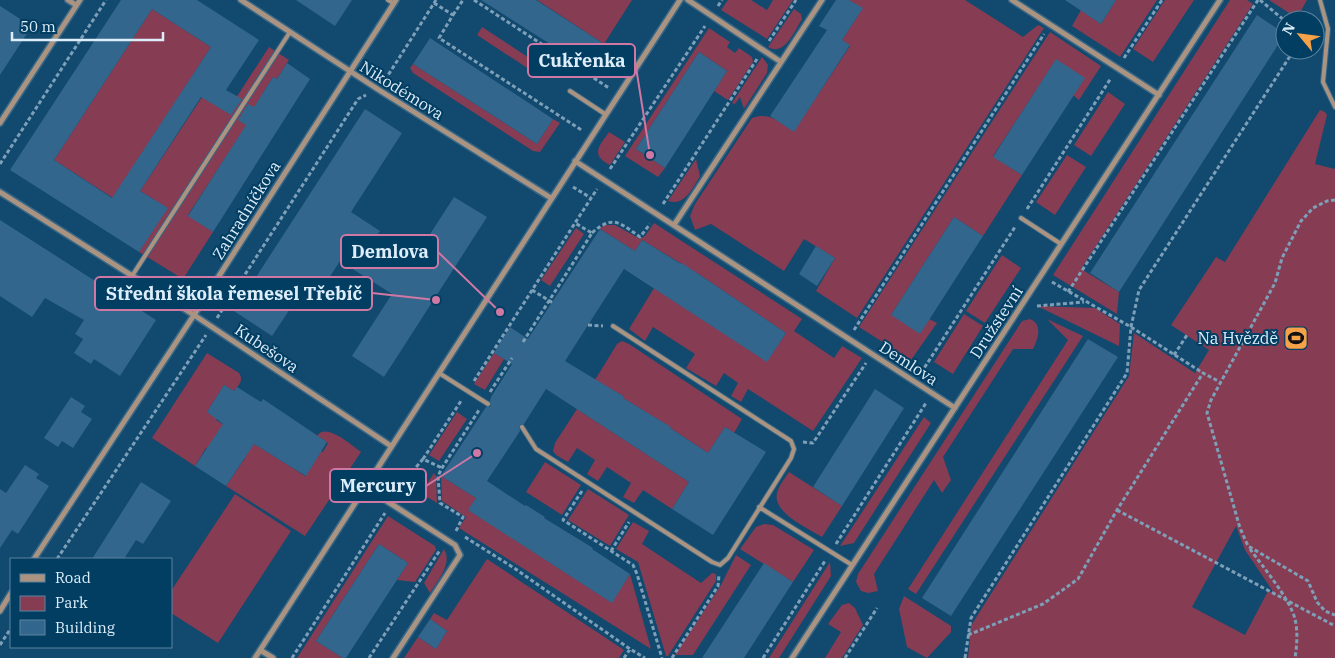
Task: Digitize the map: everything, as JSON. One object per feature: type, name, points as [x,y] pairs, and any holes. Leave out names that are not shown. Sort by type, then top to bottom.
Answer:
[{"type":"street","points":[[0,123],[78,3],[68,0]]},
{"type":"street","name":"Nikodémova","points":[[241,0],[349,71],[551,198]]},
{"type":"street","points":[[255,658],[680,0]]},
{"type":"street","points":[[688,0],[781,62]]},
{"type":"street","points":[[674,225],[822,0]]},
{"type":"street","points":[[1012,0],[1159,94]]},
{"type":"street","name":"Družstevní","points":[[792,658],[1220,0]]},
{"type":"street","name":"Zahradníčkova","points":[[35,558],[194,315],[392,1]]},
{"type":"street","name":"Demlova","points":[[575,162],[955,408]]},
{"type":"street","name":"Kubešova","points":[[0,192],[194,315],[391,446]]},
{"type":"street","points":[[365,487],[456,544],[460,555],[393,658]]},
{"type":"street","points":[[0,611],[10,596]]},
{"type":"street","points":[[260,650],[273,658]]},
{"type":"lane","points":[[1320,0],[1328,30],[1324,82],[1335,107]]},
{"type":"lane","points":[[132,276],[290,32]]},
{"type":"lane","points":[[570,91],[605,114]]},
{"type":"lane","points":[[1021,218],[1061,244]]},
{"type":"lane","points":[[522,427],[536,449],[712,562],[720,565],[728,558],[791,458],[794,449],[791,441],[613,326]]},
{"type":"lane","points":[[439,373],[486,403]]},
{"type":"lane","points":[[759,507],[852,565]]},
{"type":"path","points":[[0,164],[106,0]]},
{"type":"path","points":[[463,0],[438,38],[591,136]]},
{"type":"path","points":[[474,0],[618,94]]},
{"type":"path","points":[[292,658],[405,480],[423,459],[591,198],[722,0]]},
{"type":"path","points":[[523,342],[592,233],[601,225],[611,221],[620,223],[640,237],[644,234],[796,0]]},
{"type":"path","points":[[1118,68],[1162,0]]},
{"type":"path","points":[[1068,292],[1259,0],[1275,13]]},
{"type":"path","points":[[58,558],[212,327],[358,98],[379,90],[435,1],[453,15]]},
{"type":"path","points":[[848,338],[1050,25]]},
{"type":"path","points":[[965,658],[971,618],[1127,373],[1131,327],[1139,290],[1288,60]]},
{"type":"path","points":[[563,181],[591,198]]},
{"type":"path","points":[[1295,658],[1297,642],[1295,618],[1286,600],[1248,546],[1240,528],[1207,413],[1210,400],[1275,283],[1282,258],[1302,221],[1313,208],[1327,201],[1335,200]]},
{"type":"path","points":[[576,223],[592,233]]},
{"type":"path","points":[[1041,276],[1131,327],[1220,382]]},
{"type":"path","points":[[532,290],[553,303]]},
{"type":"path","points":[[1038,306],[1085,302]]},
{"type":"path","points":[[1174,355],[1187,335]]},
{"type":"path","points":[[791,441],[813,444],[872,354]]},
{"type":"path","points":[[512,358],[486,403],[438,476],[440,503],[463,517],[455,531],[514,568],[645,658]]},
{"type":"path","points":[[967,635],[1042,604],[1078,579],[1117,510],[1203,373]]},
{"type":"path","points":[[763,658],[932,393]]},
{"type":"path","points":[[423,459],[442,468]]},
{"type":"path","points":[[588,482],[563,520],[633,566],[662,658]]},
{"type":"path","points":[[1117,510],[1335,626]]},
{"type":"path","points":[[612,551],[634,512]]},
{"type":"path","points":[[369,658],[440,549],[435,544]]},
{"type":"path","points":[[1248,546],[1308,581],[1317,602],[1325,611],[1335,615]]},
{"type":"path","points":[[672,658],[718,586],[720,565]]},
{"type":"path","points":[[845,658],[877,608]]},
{"type":"path","points":[[0,645],[10,630]]},
{"type":"path","points":[[624,658],[630,649]]},
{"type":"green space","points":[[537,0],[632,0],[604,44]]},
{"type":"green space","points":[[728,0],[751,0],[767,10],[773,0],[793,0],[767,39],[721,10]]},
{"type":"green space","points":[[849,0],[965,0],[1023,37],[1038,25],[1044,28],[857,318],[816,291],[835,258],[804,239],[784,271],[711,224],[695,230],[690,216],[695,204],[752,118],[759,116],[770,117],[794,131],[850,46],[842,40],[862,9]]},
{"type":"green space","points":[[1116,0],[1157,0],[1120,57],[1072,26],[1081,10],[1101,24]]},
{"type":"green space","points":[[1165,0],[1194,0],[1153,62],[1133,49]]},
{"type":"green space","points":[[1230,0],[1247,0],[1253,4],[1081,269],[1119,292],[1117,314],[1053,275]]},
{"type":"green space","points":[[1269,0],[1307,0],[1301,10],[1285,10]]},
{"type":"green space","points":[[152,9],[211,47],[113,198],[54,160]]},
{"type":"green space","points":[[794,9],[801,14],[802,19],[789,41],[779,48],[768,47]]},
{"type":"green space","points":[[482,27],[543,67],[538,75],[477,35]]},
{"type":"green space","points":[[709,28],[730,42],[727,47],[735,53],[739,48],[752,57],[753,62],[728,100],[714,91],[727,71],[699,52],[636,149],[665,168],[658,177],[625,156]]},
{"type":"green space","points":[[1050,32],[1101,66],[1079,100],[1073,95],[1056,60],[993,156],[1022,175],[983,236],[954,217],[891,315],[929,319],[937,323],[911,360],[859,327]]},
{"type":"green space","points":[[269,47],[289,60],[277,79],[273,77],[263,93],[258,108],[188,215],[213,232],[183,279],[139,252],[167,208],[140,191],[202,97],[227,112]]},
{"type":"green space","points":[[762,57],[768,65],[767,73],[744,109],[740,97],[735,104],[732,103]]},
{"type":"green space","points":[[413,64],[537,144],[553,119],[560,123],[540,152],[533,151],[413,73],[410,68]]},
{"type":"green space","points":[[1108,92],[1125,104],[1091,156],[1074,145]]},
{"type":"green space","name":"Na Hvězdě","points":[[1320,110],[1325,112],[1327,115],[1315,164],[1335,169],[1335,658],[968,658],[971,626],[1129,376],[1134,333],[1195,373],[1209,350],[1171,325],[1216,257],[1225,262]],"holes":[[[1236,526],[1245,550],[1274,593],[1268,591],[1245,635],[1192,607]]]},
{"type":"green space","points":[[609,132],[625,142],[610,165],[600,158],[598,154],[600,146]]},
{"type":"green space","points":[[1067,155],[1086,167],[1055,215],[1036,202]]},
{"type":"green space","points":[[696,159],[700,176],[688,195],[679,201],[668,201]]},
{"type":"green space","points":[[654,223],[802,319],[794,331],[834,358],[842,346],[862,358],[813,431],[748,389],[741,402],[731,396],[738,383],[724,373],[716,386],[686,368],[695,354],[653,327],[645,341],[629,329],[654,288],[767,361],[786,333],[700,275],[642,240],[635,251],[600,229],[604,225],[615,225],[640,239],[645,236]]},
{"type":"green space","points":[[576,228],[584,234],[550,286],[541,280]]},
{"type":"green space","points":[[1002,255],[1021,268],[985,323],[966,311]]},
{"type":"green space","points":[[1037,306],[1095,308],[1120,324],[1119,346]]},
{"type":"green space","points":[[964,314],[983,326],[953,374],[934,362]]},
{"type":"green space","points":[[1030,319],[1037,324],[1038,328],[1038,336],[1033,349],[1013,349],[943,457],[951,480],[942,493],[934,480],[874,574],[878,591],[868,593],[861,591],[856,582],[858,574],[1022,321]]},
{"type":"green space","points":[[1047,319],[1083,336],[916,594],[908,589],[1068,340]]},
{"type":"green space","points":[[622,341],[742,419],[734,433],[725,427],[708,453],[623,398],[623,396],[595,380],[617,344]]},
{"type":"green space","points":[[207,353],[239,373],[241,378],[234,391],[224,385],[207,412],[217,418],[216,420],[305,476],[328,443],[317,436],[321,432],[339,436],[361,452],[305,536],[226,486],[245,458],[230,448],[222,459],[206,448],[195,466],[152,438]]},
{"type":"green space","points":[[494,353],[504,359],[485,390],[474,384]]},
{"type":"green space","points":[[577,409],[689,482],[672,509],[643,490],[634,503],[623,497],[631,483],[607,467],[598,481],[587,474],[595,460],[577,448],[568,462],[556,455],[553,451],[555,443]]},
{"type":"green space","points":[[457,412],[467,419],[439,461],[429,455]]},
{"type":"green space","points":[[924,417],[931,423],[854,543],[840,546]]},
{"type":"green space","points":[[545,462],[581,485],[562,515],[526,492]]},
{"type":"green space","points":[[789,472],[842,506],[822,537],[792,519],[780,507],[777,493]]},
{"type":"green space","points":[[434,473],[436,476],[437,503],[409,486],[402,497],[400,496],[412,478],[425,487]]},
{"type":"green space","points":[[441,476],[476,498],[469,510],[611,602],[630,574],[651,649],[459,528],[466,517],[442,501]]},
{"type":"green space","points":[[588,489],[629,515],[610,546],[568,520]]},
{"type":"green space","points":[[235,494],[291,531],[218,643],[172,614],[172,589]]},
{"type":"green space","points":[[388,516],[435,546],[436,550],[415,582],[397,580],[408,563],[379,544],[316,641],[343,658],[297,658]]},
{"type":"green space","points":[[633,522],[649,531],[642,544],[701,583],[712,573],[716,574],[716,581],[668,656],[666,656],[638,562],[616,549]]},
{"type":"green space","points":[[764,524],[773,525],[814,550],[793,582],[740,549],[756,527]]},
{"type":"green space","points":[[444,549],[447,561],[440,578],[430,593],[424,583]]},
{"type":"green space","points":[[736,555],[751,565],[693,655],[675,655],[721,585]]},
{"type":"green space","points":[[487,559],[624,650],[619,658],[404,658],[418,637],[436,649],[447,631],[430,619],[434,613],[447,620]]},
{"type":"green space","points":[[830,562],[831,576],[779,658],[769,658]]},
{"type":"green space","points":[[904,596],[951,626],[951,632],[927,658],[907,647],[899,609]]},
{"type":"green space","points":[[849,603],[855,608],[863,625],[842,658],[825,658],[841,632],[828,624],[842,605]]},
{"type":"building","points":[[121,0],[197,0],[259,40],[226,90],[242,99],[231,115],[201,97],[140,191],[168,208],[139,252],[10,170]],"holes":[[[152,9],[211,47],[112,198],[54,160]]]},
{"type":"building","points":[[296,0],[352,0],[335,26]]},
{"type":"building","points":[[481,0],[536,0],[604,44],[588,68]]},
{"type":"building","points":[[836,0],[849,0],[863,8],[842,40],[850,45],[794,132],[770,116],[827,30],[819,26]]},
{"type":"building","points":[[1065,0],[1116,0],[1101,24]]},
{"type":"building","points":[[0,6],[25,22],[21,28],[28,32],[0,75]]},
{"type":"building","points":[[1257,15],[1275,27],[1275,50],[1119,292],[1090,273]]},
{"type":"building","points":[[430,38],[553,119],[537,144],[413,64]]},
{"type":"building","points":[[699,52],[727,71],[665,168],[636,149]]},
{"type":"building","points":[[1056,59],[1085,78],[1022,175],[993,157]]},
{"type":"building","points":[[287,63],[310,79],[213,232],[188,216],[246,125],[238,120],[248,104],[254,107],[273,77],[277,79]]},
{"type":"building","points":[[365,109],[402,133],[351,212],[380,231],[377,235],[414,259],[454,197],[487,217],[384,377],[352,356],[392,294],[340,261],[318,295],[303,286],[272,336],[234,311]]},
{"type":"building","points":[[954,217],[983,236],[920,334],[891,315]]},
{"type":"building","points":[[0,220],[156,320],[120,376],[94,359],[91,364],[74,353],[83,339],[75,334],[84,320],[45,298],[32,317],[0,296]]},
{"type":"building","points":[[600,229],[635,251],[642,240],[682,263],[786,333],[767,362],[624,269],[565,361],[623,396],[623,398],[671,427],[708,453],[725,427],[766,452],[713,535],[672,509],[689,482],[546,389],[524,424],[519,425],[520,431],[487,481],[593,548],[630,574],[612,603],[468,510],[476,498],[441,476],[486,407],[491,406],[491,397],[512,364],[494,353],[510,327],[528,339]]},
{"type":"building","points":[[816,246],[835,258],[817,286],[799,274]]},
{"type":"building","points":[[1088,339],[1118,357],[951,616],[922,598]]},
{"type":"building","points":[[224,385],[234,391],[237,387],[261,402],[263,399],[327,442],[306,476],[254,444],[226,486],[195,466],[223,424],[207,412]]},
{"type":"building","points":[[875,389],[904,408],[842,506],[813,487]]},
{"type":"building","points":[[71,397],[85,406],[81,412],[92,419],[73,448],[62,441],[58,447],[44,438]]},
{"type":"building","points":[[25,465],[39,474],[36,478],[49,486],[18,534],[12,530],[0,548],[0,489],[6,493]]},
{"type":"building","points":[[141,482],[171,501],[143,544],[136,540],[125,558],[93,558]]},
{"type":"building","points":[[379,544],[408,563],[346,658],[343,658],[316,641]]},
{"type":"building","points":[[764,563],[793,582],[744,658],[702,658]]},
{"type":"building","points":[[430,619],[447,631],[436,649],[418,637]]},
{"type":"place","name":"Cukřenka","points":[[650,155]]},
{"type":"place","name":"Střední škola řemesel Třebíč","points":[[436,300]]},
{"type":"place","name":"Demlova","points":[[500,312]]},
{"type":"place","name":"Na Hvězdě","points":[[1296,338]]},
{"type":"place","name":"Mercury","points":[[477,453]]}]
